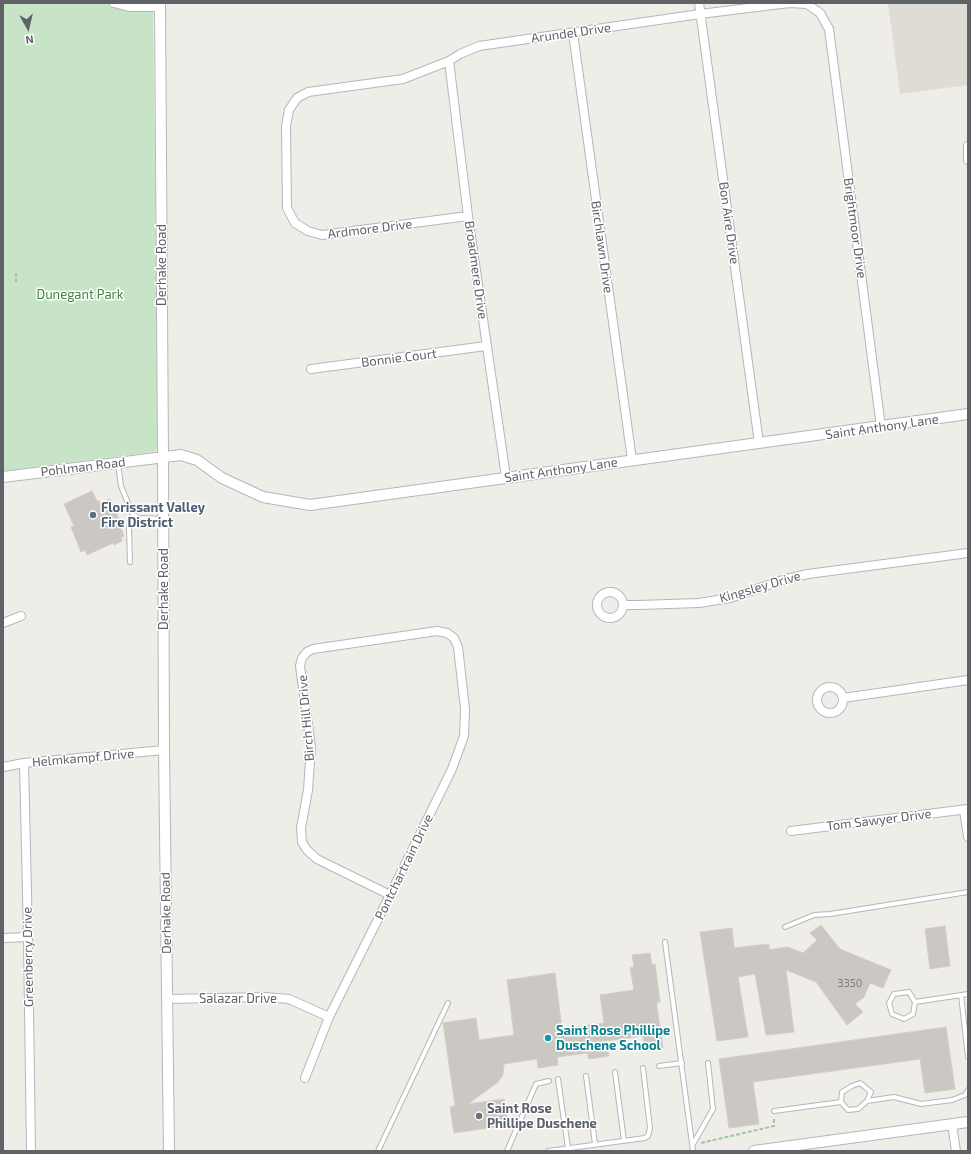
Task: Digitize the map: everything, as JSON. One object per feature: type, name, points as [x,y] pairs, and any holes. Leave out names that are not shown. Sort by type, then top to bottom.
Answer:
[{"type":"street","points":[[114,3],[129,7],[160,5]]},
{"type":"street","name":"Bon Aire Drive","points":[[699,3],[759,444]]},
{"type":"street","name":"Arundel Drive","points":[[308,92],[403,79],[449,61],[460,54],[479,46],[700,14],[789,3],[807,4],[820,13],[829,30]]},
{"type":"street","name":"Derhake Road","points":[[160,5],[164,519],[164,750],[169,1151]]},
{"type":"street","name":"Brightmoor Drive","points":[[829,30],[881,427]]},
{"type":"street","name":"Birchlawn Drive","points":[[573,33],[632,460]]},
{"type":"street","name":"Broadmere Drive","points":[[449,61],[468,216],[506,477]]},
{"type":"street","name":"Ardmore Drive","points":[[308,92],[297,98],[289,110],[286,126],[287,208],[295,222],[308,231],[322,235],[468,216]]},
{"type":"street","points":[[968,146],[968,160]]},
{"type":"street","name":"Bonnie Court","points":[[311,369],[486,346]]},
{"type":"street","name":"Saint Anthony Lane","points":[[163,456],[182,455],[197,460],[222,478],[263,497],[310,505],[968,414]]},
{"type":"street","name":"Pohlman Road","points":[[3,477],[163,456]]},
{"type":"street","name":"Kingsley Drive","points":[[623,605],[699,603],[730,598],[786,579],[808,574],[968,553]]},
{"type":"street","points":[[3,623],[21,616]]},
{"type":"street","name":"Birch Hill Drive","points":[[390,895],[316,859],[306,850],[302,842],[301,828],[308,790],[311,747],[300,666],[302,658],[307,652],[313,649],[437,631],[446,633],[454,638],[458,647]]},
{"type":"street","name":"Pontchartrain Drive","points":[[305,1078],[329,1017],[452,769],[464,736],[465,709],[458,647]]},
{"type":"street","points":[[843,698],[968,680]]},
{"type":"street","name":"Helmkampf Drive","points":[[3,767],[24,763],[164,750]]},
{"type":"street","name":"Greenberry Drive","points":[[24,763],[28,937],[30,1151]]},
{"type":"street","points":[[966,810],[968,837]]},
{"type":"street","name":"Tom Sawyer Drive","points":[[791,831],[966,810]]},
{"type":"street","points":[[3,938],[28,937]]},
{"type":"street","name":"Salazar Drive","points":[[167,999],[266,997],[289,999],[329,1017]]},
{"type":"street","points":[[754,1151],[796,1148],[968,1122]]},
{"type":"street","points":[[952,1124],[956,1151]]},
{"type":"lane","points":[[118,462],[121,486],[132,513],[138,518]]},
{"type":"lane","points":[[130,562],[129,528],[131,522],[138,518],[164,519]]},
{"type":"lane","points":[[785,927],[814,915],[830,914],[968,892]]},
{"type":"lane","points":[[665,942],[693,1151]]},
{"type":"lane","points":[[909,992],[915,1002],[913,1014],[904,1019],[892,1014],[889,1003],[894,994],[909,992]]},
{"type":"lane","points":[[915,1002],[968,994]]},
{"type":"lane","points":[[961,996],[968,1057]]},
{"type":"lane","points":[[378,1151],[448,1003]]},
{"type":"lane","points":[[659,1066],[682,1063]]},
{"type":"lane","points":[[693,1145],[713,1109],[708,1063]]},
{"type":"lane","points":[[548,1151],[645,1138],[648,1136],[650,1132],[643,1068]]},
{"type":"lane","points":[[615,1072],[624,1140]]},
{"type":"lane","points":[[586,1076],[595,1144]]},
{"type":"lane","points":[[558,1079],[568,1148]]},
{"type":"lane","points":[[506,1151],[536,1084],[549,1081]]},
{"type":"lane","points":[[860,1083],[871,1092],[867,1101],[858,1109],[848,1110],[841,1102],[842,1092],[860,1083]]},
{"type":"lane","points":[[867,1101],[894,1097],[921,1104],[952,1100],[966,1095],[968,1090]]},
{"type":"lane","points":[[774,1111],[841,1102]]},
{"type":"path","points":[[16,273],[16,282]]},
{"type":"path","points":[[693,1145],[774,1126],[774,1111]]},
{"type":"shaded area","points":[[888,3],[968,3],[968,85],[900,94]]},
{"type":"green space","name":"Dunegant Park","points":[[3,3],[153,3],[158,443],[157,449],[153,452],[3,471]]},
{"type":"building","name":"Florissant Valley Fire District","points":[[92,491],[97,501],[100,503],[110,499],[122,526],[120,526],[124,536],[121,537],[122,541],[114,545],[113,543],[87,555],[85,550],[81,552],[71,527],[74,526],[64,504]]},
{"type":"building","points":[[821,925],[840,949],[891,970],[883,988],[870,983],[864,997],[855,1004],[863,1012],[847,1025],[816,982],[786,970],[794,1032],[766,1035],[755,974],[738,977],[748,1037],[717,1041],[700,932],[732,928],[734,948],[769,944],[769,950],[787,947],[803,953],[817,940],[810,933]]},
{"type":"building","points":[[945,926],[950,966],[930,969],[925,929]]},
{"type":"building","name":"Saint Rose Phillipe Duschene School","points":[[650,953],[652,965],[655,964],[660,1002],[657,1002],[657,1006],[663,1048],[645,1051],[643,1036],[606,1041],[609,1056],[589,1059],[587,1053],[557,1057],[558,1065],[538,1068],[537,1059],[504,1064],[503,1075],[498,1082],[468,1104],[504,1099],[508,1125],[454,1133],[450,1107],[455,1106],[443,1023],[476,1018],[479,1040],[514,1035],[507,980],[555,973],[562,1029],[604,1023],[600,995],[634,990],[630,968],[634,967],[632,955]]},
{"type":"building","points":[[946,1027],[955,1089],[925,1093],[920,1059],[753,1082],[759,1124],[729,1128],[719,1059]]},
{"type":"place","name":"Florissant Valley Fire District","points":[[93,515]]},
{"type":"place","name":"Saint Rose Phillipe Duschene School","points":[[548,1038]]},
{"type":"place","name":"Saint Rose Phillipe Duschene","points":[[479,1116]]}]
